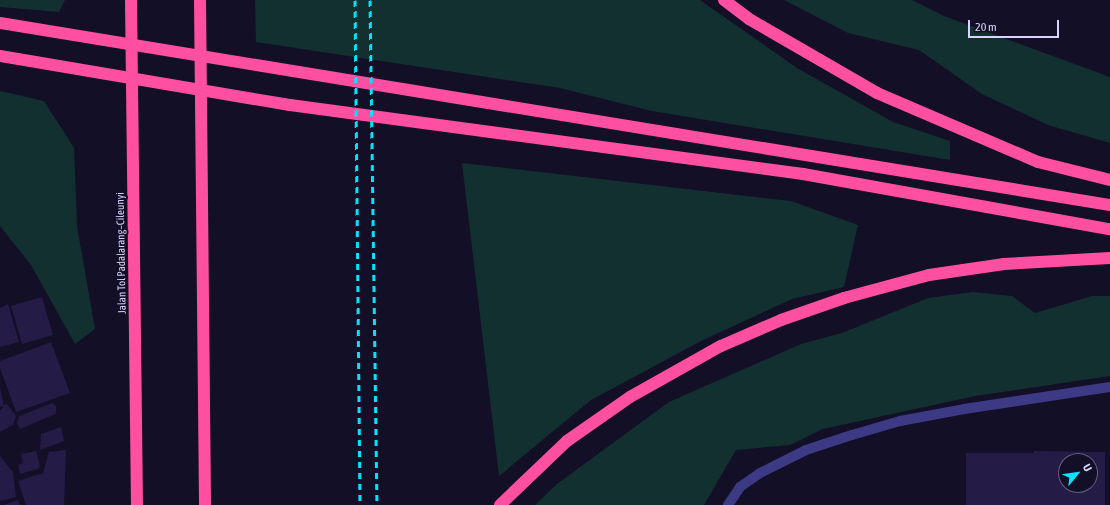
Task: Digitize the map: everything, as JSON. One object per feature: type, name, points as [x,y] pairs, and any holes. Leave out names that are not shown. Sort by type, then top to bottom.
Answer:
[{"type":"highway","name":"Jalan Tol Padalarang–Cileunyi","points":[[131,0],[137,505]]},
{"type":"highway","points":[[200,0],[205,505]]},
{"type":"highway","points":[[724,0],[749,19],[877,93],[1038,162],[1110,180]]},
{"type":"highway","points":[[0,23],[291,72],[1110,205]]},
{"type":"highway","points":[[0,56],[75,70],[290,105],[803,174],[1110,229]]},
{"type":"highway","points":[[500,505],[567,440],[630,398],[720,346],[781,320],[844,298],[929,275],[1004,264],[1110,258]]},
{"type":"street","points":[[728,505],[740,487],[760,473],[806,450],[852,435],[900,421],[964,409],[1110,387]]},
{"type":"green space","points":[[0,0],[65,0],[59,12],[0,7]]},
{"type":"green space","points":[[255,0],[700,0],[797,68],[893,122],[950,141],[950,160],[652,111],[560,88],[256,42]]},
{"type":"green space","points":[[784,0],[912,0],[944,16],[1110,77],[1110,143],[1048,125],[982,94],[919,50],[848,33]]},
{"type":"green space","points":[[0,91],[44,101],[74,148],[77,226],[95,329],[75,344],[31,265],[0,226]]},
{"type":"green space","points":[[462,163],[791,201],[858,225],[844,287],[792,299],[703,340],[591,400],[499,476]]},
{"type":"green space","points":[[973,292],[1012,296],[1035,313],[1092,296],[1110,296],[1110,376],[975,396],[823,429],[790,445],[736,450],[704,505],[535,505],[557,484],[669,402],[801,344],[842,333],[928,298]]},
{"type":"building","points":[[42,297],[53,335],[22,344],[11,306]]},
{"type":"building","points":[[8,304],[19,342],[0,347],[0,308]]},
{"type":"building","points":[[51,342],[70,393],[16,412],[0,368],[0,361]]},
{"type":"building","points":[[0,387],[4,406],[0,407]]},
{"type":"building","points":[[6,403],[16,416],[13,425],[0,432],[0,411]]},
{"type":"building","points":[[52,403],[56,406],[56,414],[20,429],[17,423],[19,416]]},
{"type":"building","points":[[61,427],[64,441],[40,450],[41,434]]},
{"type":"building","points":[[66,450],[64,505],[26,505],[18,481],[43,473],[49,452]]},
{"type":"building","points":[[36,451],[40,466],[38,469],[20,474],[18,465],[23,463],[21,454]]},
{"type":"building","points":[[1034,451],[1105,452],[1105,505],[966,505],[966,453],[1034,453]]},
{"type":"building","points":[[0,456],[13,472],[16,497],[0,501]]},
{"type":"building","points":[[18,500],[20,505],[4,505]]},
{"type":"railway","points":[[355,0],[360,505]]},
{"type":"railway","points":[[370,0],[377,505]]}]
